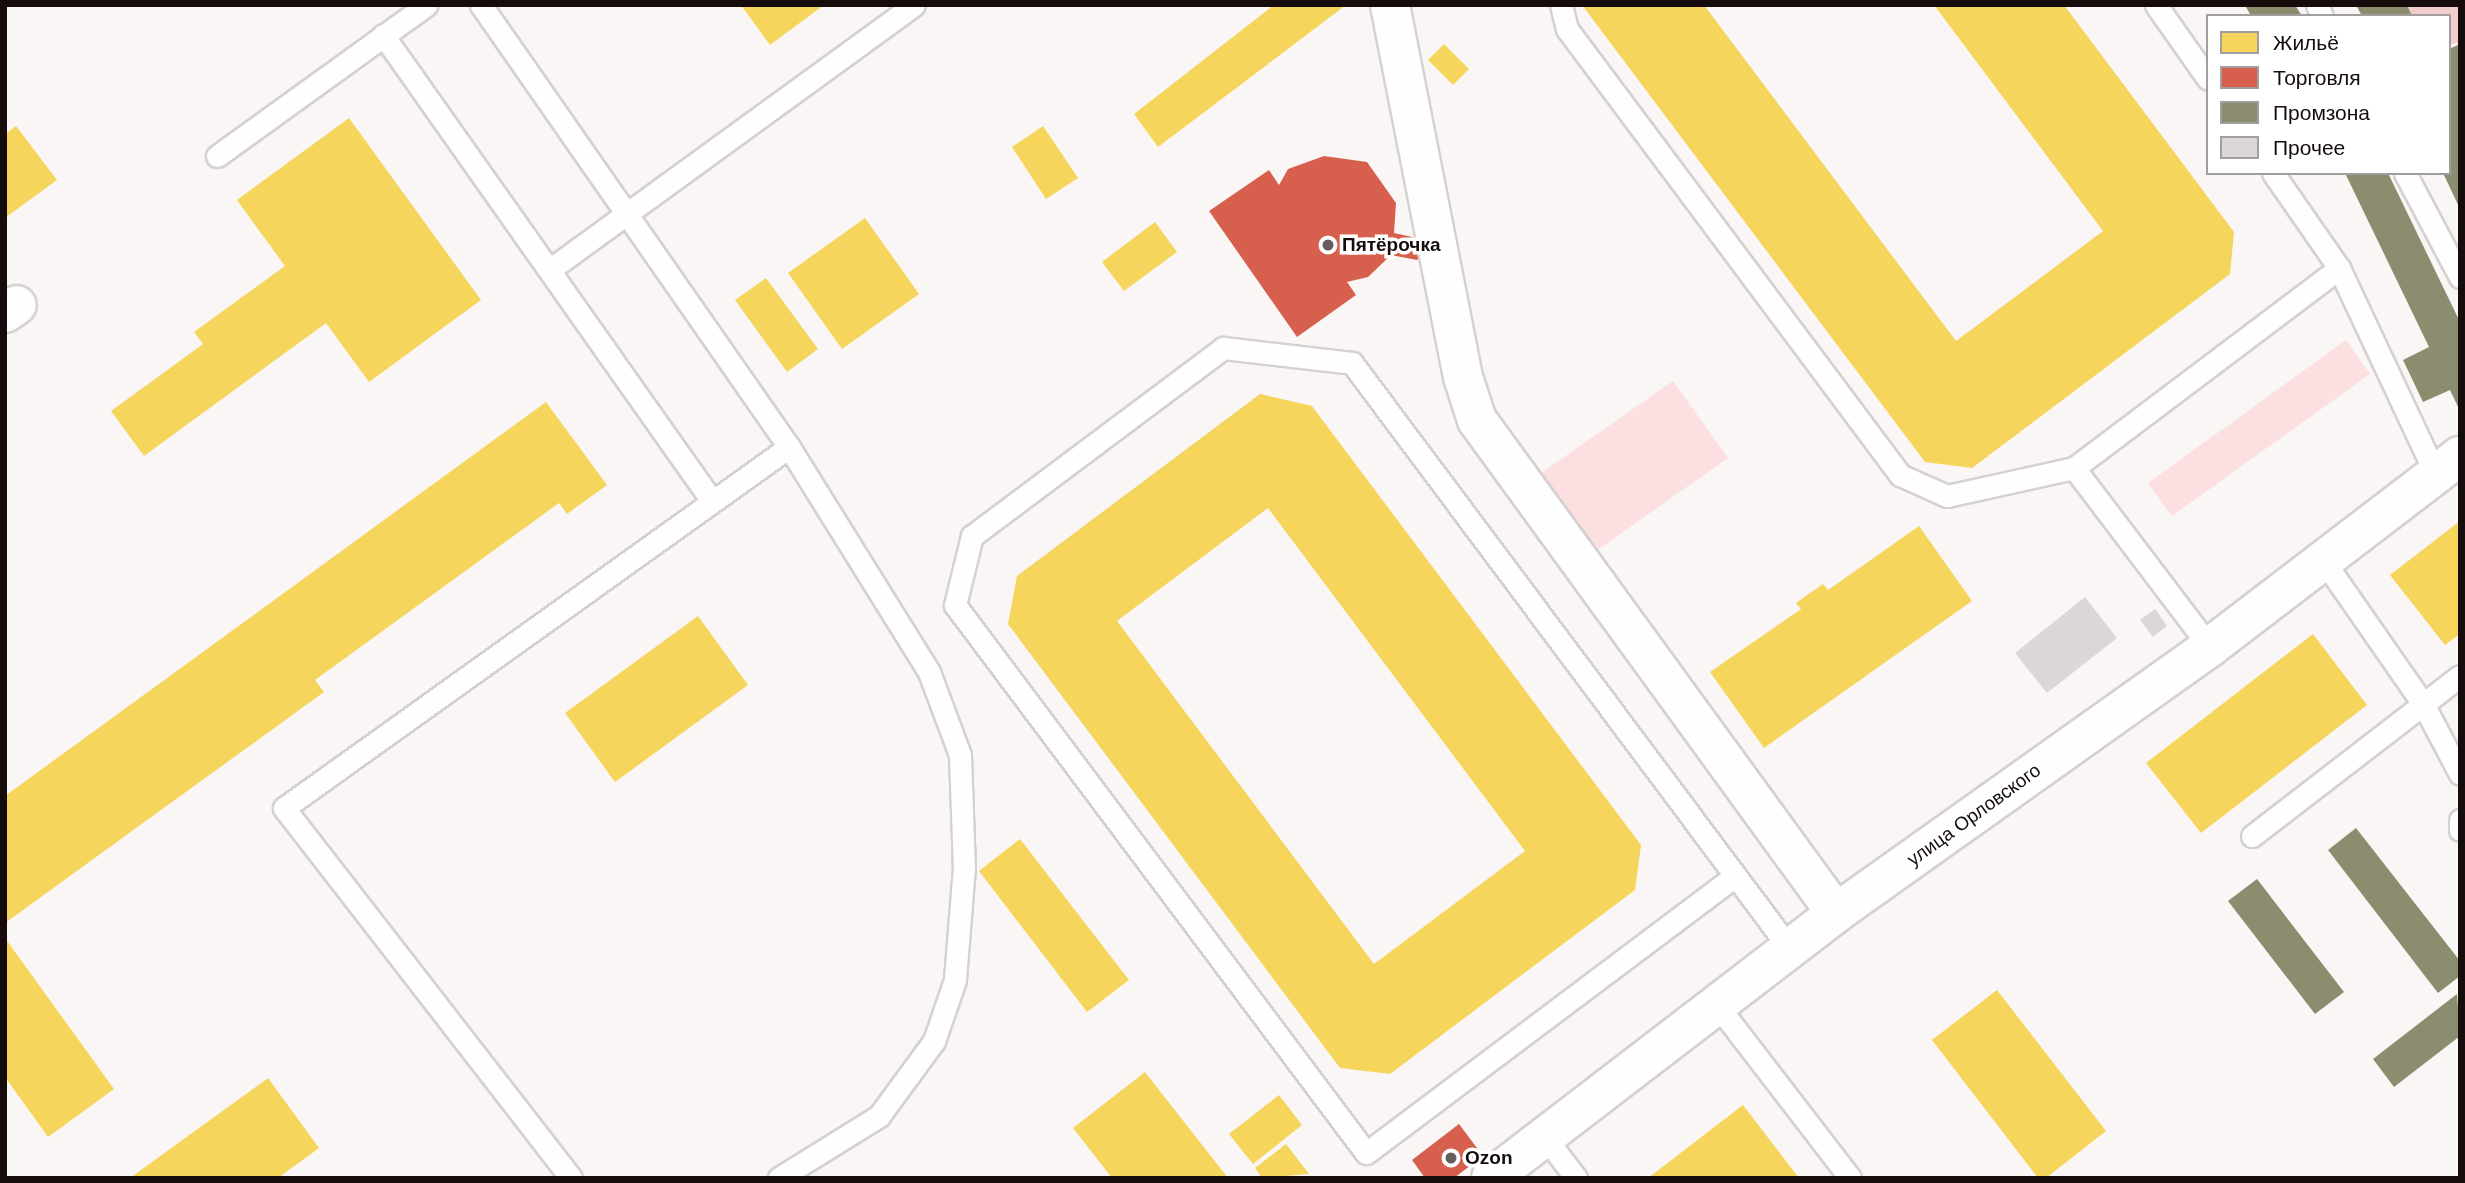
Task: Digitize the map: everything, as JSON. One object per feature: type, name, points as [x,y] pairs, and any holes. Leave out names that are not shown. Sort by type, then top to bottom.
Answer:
[{"type":"street","points":[[1393,6],[1463,377],[1477,420],[1836,913]]},
{"type":"street","name":"улица Орловского","points":[[1491,1178],[1836,913],[2210,647],[2448,464]]},
{"type":"lane","points":[[217,156],[426,5]]},
{"type":"lane","points":[[481,5],[789,447],[929,672],[960,755],[964,867],[955,980],[934,1041],[879,1116],[779,1178]]},
{"type":"lane","points":[[552,268],[914,5]]},
{"type":"lane","points":[[1561,5],[1567,29],[1900,475],[1947,496],[2074,468],[2339,268]]},
{"type":"lane","points":[[2156,5],[2206,76]]},
{"type":"lane","points":[[383,35],[552,268],[712,501]]},
{"type":"lane","points":[[2274,175],[2339,268],[2448,464]]},
{"type":"lane","points":[[2405,175],[2460,277]]},
{"type":"lane","points":[[1735,876],[1366,1153],[955,605],[972,536],[1223,348],[1352,363],[1790,948]]},
{"type":"lane","points":[[571,1178],[284,808],[789,447]]},
{"type":"lane","points":[[2074,468],[2210,647]]},
{"type":"lane","points":[[2323,560],[2423,704],[2460,774]]},
{"type":"lane","points":[[2252,836],[2460,676]]},
{"type":"lane","points":[[2460,820],[2460,830]]},
{"type":"lane","points":[[1717,1005],[1850,1178]]},
{"type":"lane","points":[[1545,1136],[1576,1178]]},
{"type":"shaded area","points":[[2407,5],[2460,5],[2460,42],[2451,44],[2451,14],[2411,14]]},
{"type":"shaded area","points":[[2346,340],[2370,374],[2172,516],[2148,483]]},
{"type":"shaded area","points":[[1673,381],[1728,458],[1589,556],[1534,478]]},
{"type":"building: Жильё","points":[[741,5],[824,5],[770,45]]},
{"type":"building: Жильё","points":[[1274,5],[1346,5],[1158,147],[1134,114]]},
{"type":"building: Жильё","points":[[1582,5],[1704,5],[1956,341],[2103,231],[1934,5],[2064,5],[2234,232],[2230,274],[1972,468],[1925,462]]},
{"type":"building: Жильё","points":[[1444,44],[1469,69],[1453,85],[1428,60]]},
{"type":"building: Жильё","points":[[349,118],[481,300],[369,382],[326,323],[144,456],[111,411],[203,344],[194,332],[285,266],[237,200]]},
{"type":"building: Жильё","points":[[16,126],[57,180],[5,218],[5,134]]},
{"type":"building: Жильё","points":[[1043,126],[1078,178],[1046,199],[1012,147]]},
{"type":"building: Жильё","points":[[865,218],[919,294],[842,349],[788,273]]},
{"type":"building: Жильё","points":[[1155,222],[1177,252],[1124,291],[1102,262]]},
{"type":"building: Жильё","points":[[766,278],[818,349],[787,372],[735,300]]},
{"type":"building: Жильё","points":[[1260,394],[1312,406],[1641,845],[1635,890],[1390,1074],[1340,1068],[1008,624],[1017,576]],"holes":[[[1268,508],[1525,851],[1374,964],[1117,621]]]},
{"type":"building: Жильё","points":[[546,402],[607,485],[567,514],[559,503],[315,680],[324,692],[5,923],[5,796]]},
{"type":"building: Жильё","points":[[2460,521],[2460,634],[2445,645],[2390,575]]},
{"type":"building: Жильё","points":[[1919,526],[1972,601],[1764,748],[1710,672],[1801,609],[1796,603],[1823,584],[1828,590]]},
{"type":"building: Жильё","points":[[698,616],[748,685],[615,782],[565,713]]},
{"type":"building: Жильё","points":[[2313,634],[2367,705],[2201,833],[2146,763]]},
{"type":"building: Жильё","points":[[1020,839],[1129,980],[1087,1012],[979,871]]},
{"type":"building: Жильё","points":[[5,938],[114,1089],[48,1137],[5,1077]]},
{"type":"building: Жильё","points":[[1997,990],[2106,1131],[2046,1178],[2038,1178],[1932,1040]]},
{"type":"building: Жильё","points":[[1145,1072],[1228,1178],[1112,1178],[1073,1128]]},
{"type":"building: Жильё","points":[[268,1078],[319,1148],[278,1178],[130,1178]]},
{"type":"building: Жильё","points":[[1279,1095],[1302,1125],[1253,1164],[1229,1134]]},
{"type":"building: Жильё","points":[[1743,1105],[1799,1178],[1648,1178]]},
{"type":"building: Жильё","points":[[1286,1144],[1309,1174],[1262,1178],[1255,1168]]},
{"type":"building: Торговля","name":"Пятёрочка","points":[[1324,156],[1367,162],[1396,203],[1394,233],[1421,239],[1425,252],[1417,260],[1391,255],[1368,277],[1347,282],[1356,295],[1297,337],[1209,211],[1269,170],[1279,185],[1288,169]]},
{"type":"building: Торговля","points":[[1459,1124],[1483,1156],[1454,1178],[1425,1178],[1412,1160]]},
{"type":"building: Промзона","points":[[2245,5],[2295,5],[2301,14],[2250,14]]},
{"type":"building: Промзона","points":[[2356,5],[2407,5],[2411,14],[2361,14]]},
{"type":"building: Промзона","points":[[2460,44],[2460,209],[2444,175],[2451,175],[2451,48]]},
{"type":"building: Промзона","points":[[2346,175],[2389,175],[2460,322],[2460,411],[2450,390],[2423,402],[2403,360],[2429,347]]},
{"type":"building: Промзона","points":[[2356,828],[2460,961],[2460,976],[2438,993],[2328,850]]},
{"type":"building: Промзона","points":[[2257,879],[2344,992],[2315,1014],[2228,901]]},
{"type":"building: Промзона","points":[[2457,994],[2460,1036],[2394,1087],[2373,1059]]},
{"type":"building: Прочее","points":[[2085,597],[2117,638],[2047,693],[2015,653]]},
{"type":"building: Прочее","points":[[2155,609],[2167,626],[2153,637],[2140,620]]},
{"type":"place","name":"Пятёрочка","points":[[1328,245]]},
{"type":"place","name":"Ozon","points":[[1451,1158]]}]
